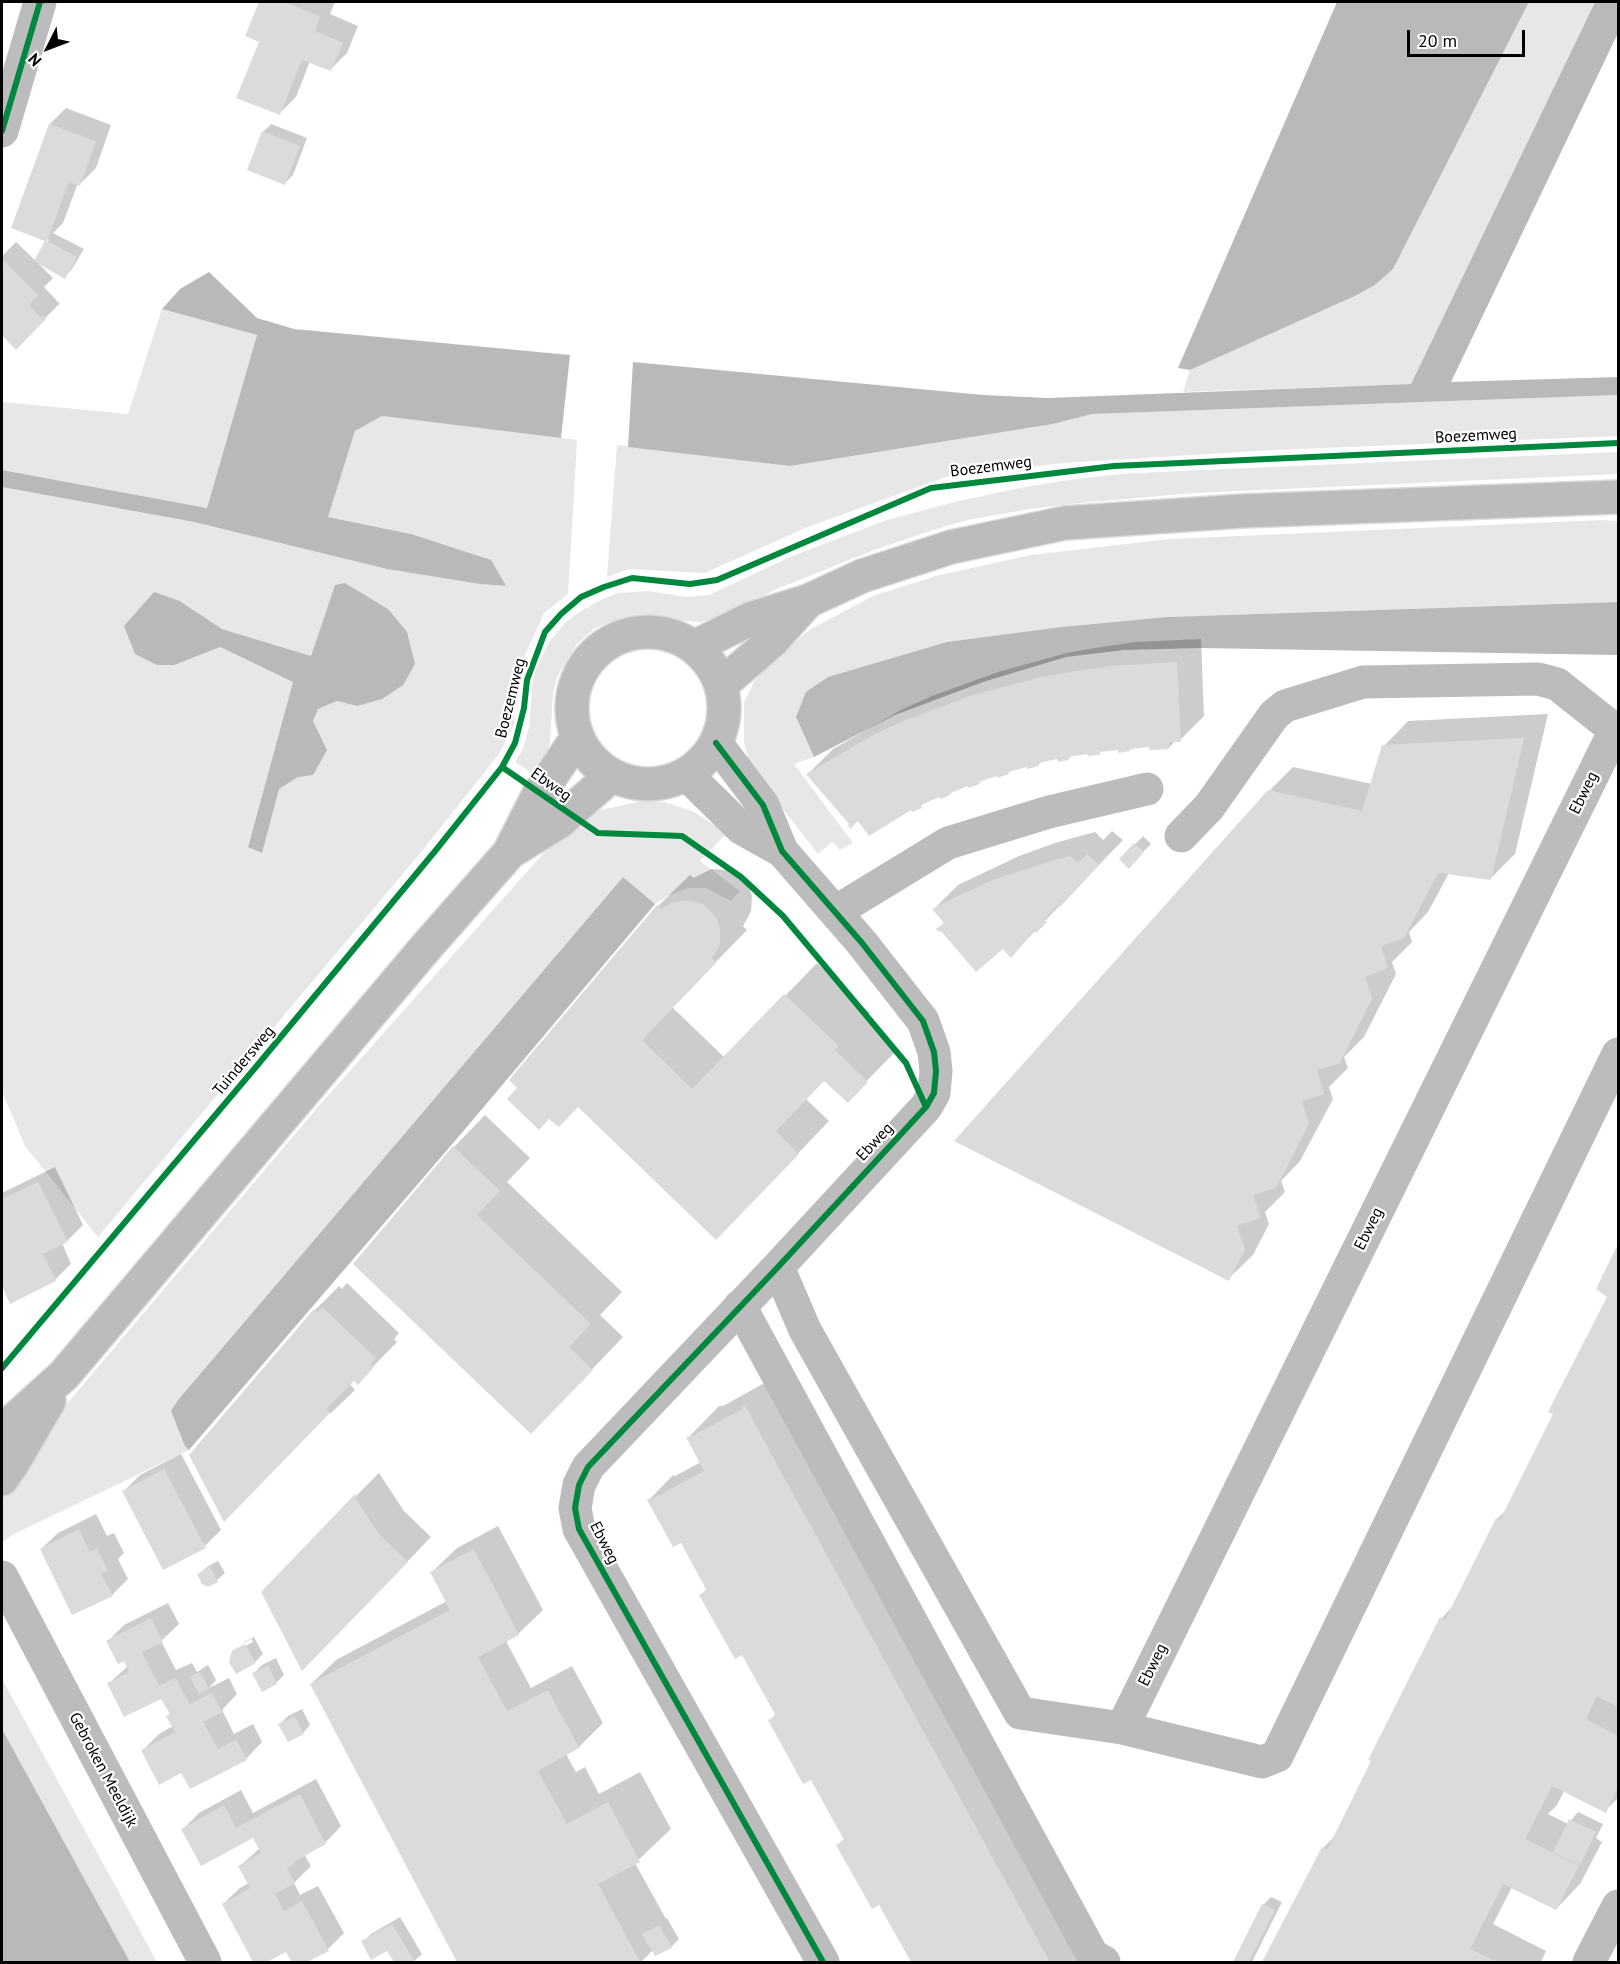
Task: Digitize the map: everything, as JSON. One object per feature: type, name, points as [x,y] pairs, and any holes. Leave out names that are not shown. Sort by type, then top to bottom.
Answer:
[{"type":"main road","points":[[2,131],[39,2]]},
{"type":"main road","points":[[694,647],[750,619],[808,601],[862,576],[951,547],[1065,523],[1242,511],[1618,497]]},
{"type":"main road","points":[[721,685],[772,641],[808,601]]},
{"type":"main road","points":[[653,632],[675,636],[694,647],[706,658],[721,685],[724,705],[723,725],[716,744],[704,761],[687,775],[668,782],[649,785],[629,783],[611,776],[586,753],[577,738],[572,717],[572,694],[579,674],[592,655],[610,641],[631,633],[653,632]]},
{"type":"main road","name":"Ebweg","points":[[1122,1728],[1617,730],[1557,684],[1538,679],[1363,682],[1285,706],[1274,714],[1209,807],[1181,836]]},
{"type":"main road","points":[[2,1431],[64,1375],[428,945],[509,853],[539,794],[577,738]]},
{"type":"main road","name":"Ebweg","points":[[716,744],[763,805],[782,851],[900,989],[923,1021],[934,1052],[936,1071],[933,1093],[926,1107],[588,1467],[579,1485],[575,1508],[579,1529],[823,1962]]},
{"type":"main road","name":"Ebweg","points":[[687,775],[741,828],[782,851]]},
{"type":"main road","points":[[509,853],[559,822],[611,776]]},
{"type":"main road","points":[[835,912],[948,843],[1049,813],[1147,789]]},
{"type":"main road","points":[[778,1267],[805,1330],[1020,1713],[1122,1728],[1262,1762],[1278,1756],[1618,1054]]},
{"type":"main road","points":[[740,1306],[1093,1956],[1104,1962]]},
{"type":"main road","points":[[2,1479],[64,1375]]},
{"type":"main road","name":"Gebroken Meeldijk","points":[[2,1577],[205,1962]]},
{"type":"main road","points":[[1589,1962],[1618,1906]]},
{"type":"shaded area","points":[[1337,2],[1529,2],[1393,269],[1375,285],[1357,295],[1190,370],[1178,368]]},
{"type":"shaded area","points":[[1529,2],[1595,2],[1411,384],[1183,392],[1190,370],[1357,295],[1375,285],[1393,269]]},
{"type":"shaded area","points":[[1595,2],[1618,2],[1618,33],[1451,382],[1618,377],[1618,395],[1092,414],[1053,424],[790,466],[628,447],[633,362],[983,395],[1048,398],[1411,384]]},
{"type":"shaded area","points":[[209,272],[257,318],[294,329],[570,355],[561,438],[382,416],[355,431],[328,517],[411,534],[491,560],[506,586],[387,569],[194,522],[2,487],[2,470],[207,508],[257,335],[162,309],[180,289]]},
{"type":"shaded area","points":[[162,309],[257,335],[207,508],[2,470],[2,402],[128,414]]},
{"type":"shaded area","points":[[1618,395],[1618,436],[1273,450],[1063,463],[946,477],[805,528],[705,573],[629,569],[607,577],[617,445],[790,466],[1053,424],[1092,414]]},
{"type":"shaded area","points":[[382,416],[577,440],[568,594],[544,613],[517,673],[514,724],[499,754],[422,851],[98,1237],[25,1146],[2,1091],[2,487],[194,522],[387,569],[505,586],[411,534],[328,517],[355,431]],"holes":[[[335,585],[357,706],[337,701],[318,709],[298,777],[279,789],[248,846],[293,682],[220,647],[181,601],[222,629],[311,656]]]},
{"type":"shaded area","points":[[1618,452],[1618,474],[1194,493],[1030,509],[967,520],[874,550],[777,589],[716,618],[701,622],[646,614],[633,615],[594,629],[577,644],[557,677],[553,693],[550,742],[544,762],[535,775],[515,762],[522,751],[529,728],[536,669],[549,642],[566,622],[579,612],[618,593],[648,591],[686,597],[709,595],[790,557],[884,521],[954,502],[1068,480],[1120,474]]},
{"type":"shaded area","points":[[1618,521],[1618,602],[1167,617],[1061,627],[947,642],[796,717],[814,757],[794,764],[853,843],[840,850],[832,842],[818,854],[762,782],[748,759],[744,742],[744,703],[754,682],[770,662],[811,629],[873,596],[936,576],[1031,555],[1170,539]]},
{"type":"shaded area","points":[[345,583],[388,609],[407,632],[415,664],[403,685],[382,699],[357,706],[337,701],[318,709],[313,721],[327,750],[313,775],[298,777],[279,789],[262,853],[248,847],[293,682],[220,647],[174,665],[157,665],[135,654],[124,626],[154,592],[180,601],[222,629],[311,656],[335,585]]},
{"type":"shaded area","points":[[1618,602],[1618,655],[1200,648],[1124,650],[1066,657],[983,682],[895,715],[814,757],[796,717],[806,692],[828,677],[947,642],[1061,627],[1167,617]]},
{"type":"shaded area","points":[[638,802],[665,802],[692,811],[727,833],[700,861],[740,891],[731,901],[706,888],[688,888],[655,904],[623,877],[178,1400],[185,1446],[189,1450],[14,1534],[2,1542],[2,1496],[49,1425],[317,1108],[557,838],[591,812]]},
{"type":"shaded area","points":[[623,877],[655,904],[189,1450],[185,1446],[171,1411],[178,1400]]},
{"type":"shaded area","points":[[2,1679],[157,1962],[130,1962],[2,1729]]},
{"type":"shaded area","points":[[2,1729],[130,1962],[2,1962]]},
{"type":"building","points":[[259,2],[284,2],[320,16],[315,31],[343,43],[331,71],[302,60],[280,115],[236,98],[259,42],[245,36]]},
{"type":"building","points":[[49,124],[96,141],[80,186],[69,182],[47,241],[77,257],[65,279],[34,261],[45,241],[11,228]]},
{"type":"building","points":[[262,131],[300,146],[285,185],[247,170]]},
{"type":"building","points":[[2,259],[38,295],[29,305],[41,318],[43,316],[46,319],[16,350],[2,335]]},
{"type":"building","points":[[1177,662],[1181,742],[1169,742],[1169,749],[1150,750],[1149,747],[1118,753],[1118,750],[1099,752],[1100,755],[1088,756],[1087,754],[1068,757],[1069,760],[1058,762],[1057,759],[1038,763],[1039,766],[1008,772],[1009,774],[979,782],[980,784],[968,788],[968,786],[941,799],[939,797],[921,805],[922,808],[912,812],[911,810],[869,836],[858,821],[850,829],[849,824],[806,774],[875,734],[973,695],[1041,677],[1076,671],[1111,666]]},
{"type":"building","points":[[1524,738],[1491,880],[1438,873],[1404,938],[1381,946],[1388,968],[1365,977],[1372,999],[1340,1063],[1317,1070],[1324,1094],[1302,1101],[1309,1124],[1276,1188],[1253,1195],[1261,1218],[1237,1226],[1245,1249],[1229,1281],[954,1141],[1268,790],[1362,811],[1382,745]]},
{"type":"building","points":[[1134,843],[1144,852],[1129,869],[1119,859]]},
{"type":"building","points":[[1087,854],[1098,864],[1107,857],[1060,907],[1058,905],[1044,920],[1047,922],[1036,933],[1034,931],[1011,958],[1003,949],[976,972],[941,931],[936,929],[944,923],[932,909],[960,895],[993,880],[1058,859],[1074,855],[1071,857],[1078,863]]},
{"type":"building","points":[[687,900],[703,904],[718,922],[720,945],[712,958],[716,963],[642,1040],[692,1089],[784,994],[839,1046],[835,1050],[868,1082],[848,1103],[824,1081],[776,1131],[799,1154],[716,1240],[578,1107],[559,1127],[549,1119],[539,1130],[507,1099],[517,1088],[509,1080],[657,905],[661,909],[671,903]]},
{"type":"building","points":[[453,1146],[500,1191],[477,1215],[591,1324],[569,1347],[593,1370],[531,1434],[353,1264]]},
{"type":"building","points":[[38,1182],[68,1242],[43,1254],[56,1281],[10,1304],[2,1286],[2,1199]]},
{"type":"building","points":[[1618,1244],[1618,1707],[1597,1696],[1586,1719],[1618,1736],[1618,1787],[1606,1813],[1552,1786],[1525,1839],[1579,1866],[1556,1910],[1503,1884],[1470,1949],[1497,1962],[1262,1962],[1322,1847],[1327,1850],[1371,1761],[1368,1760],[1440,1617],[1445,1620],[1496,1518],[1500,1520],[1553,1414],[1548,1412],[1607,1297],[1596,1289]]},
{"type":"building","points":[[322,1307],[376,1358],[371,1364],[374,1367],[358,1385],[354,1381],[326,1409],[330,1413],[224,1522],[189,1455],[314,1309],[317,1312]]},
{"type":"building","points":[[745,1405],[1050,1962],[911,1962],[879,1905],[872,1909],[836,1845],[844,1840],[811,1780],[803,1784],[768,1720],[776,1716],[742,1655],[735,1659],[699,1595],[707,1591],[681,1543],[673,1547],[647,1500],[704,1471],[686,1437],[743,1409]]},
{"type":"building","points":[[164,1469],[206,1548],[163,1570],[122,1491]]},
{"type":"building","points":[[356,1493],[355,1498],[380,1535],[408,1562],[302,1671],[261,1592]]},
{"type":"building","points":[[79,1529],[90,1552],[97,1548],[108,1571],[101,1574],[113,1596],[72,1615],[40,1549]]},
{"type":"building","points":[[474,1549],[519,1635],[478,1657],[507,1711],[548,1690],[579,1748],[538,1771],[567,1824],[608,1802],[640,1862],[598,1884],[640,1962],[457,1962],[310,1684],[450,1610],[430,1572]]},
{"type":"building","points":[[210,1567],[218,1582],[208,1587],[202,1584],[197,1574]]},
{"type":"building","points":[[151,1618],[163,1642],[142,1652],[159,1686],[175,1678],[190,1704],[212,1693],[222,1712],[203,1722],[218,1749],[236,1740],[247,1760],[190,1789],[181,1773],[159,1785],[141,1750],[175,1732],[166,1716],[170,1714],[161,1699],[124,1717],[107,1683],[129,1672],[124,1661],[118,1664],[106,1641]]},
{"type":"building","points":[[245,1644],[256,1663],[236,1674],[229,1662],[232,1651]]},
{"type":"building","points":[[268,1665],[277,1684],[262,1692],[252,1673]]},
{"type":"building","points":[[200,1672],[209,1689],[199,1694],[190,1677]]},
{"type":"building","points":[[294,1716],[304,1734],[288,1742],[278,1724]]},
{"type":"building","points":[[300,1794],[326,1844],[292,1863],[294,1864],[287,1868],[295,1883],[275,1894],[284,1911],[302,1901],[329,1951],[307,1962],[292,1962],[286,1952],[267,1962],[253,1962],[222,1904],[250,1888],[238,1866],[261,1853],[253,1838],[201,1866],[181,1829],[224,1805],[236,1828]]},
{"type":"building","points":[[1569,1819],[1596,1832],[1580,1865],[1553,1852]]},
{"type":"building","points":[[1262,1904],[1275,1910],[1249,1962],[1233,1962]]},
{"type":"building","points":[[392,1924],[415,1962],[394,1962],[387,1951],[371,1960],[361,1941]]},
{"type":"building","points":[[659,1925],[672,1948],[655,1956],[642,1934]]},
{"type":"cycle path","points":[[2,131],[40,2]]},
{"type":"cycle path","name":"Boezemweg","points":[[2,1368],[255,1068],[502,767],[515,743],[524,708],[527,680],[545,632],[581,597],[632,578],[690,584],[717,580],[931,488],[1114,466],[1618,443]]},
{"type":"cycle path","points":[[716,743],[763,805],[782,851],[862,943],[923,1021],[934,1052],[936,1071],[934,1093],[926,1107],[778,1267],[588,1467],[579,1485],[575,1508],[579,1529],[823,1962]]},
{"type":"cycle path","points":[[502,767],[598,833],[682,836],[741,877],[783,916],[906,1063],[926,1107]]}]
